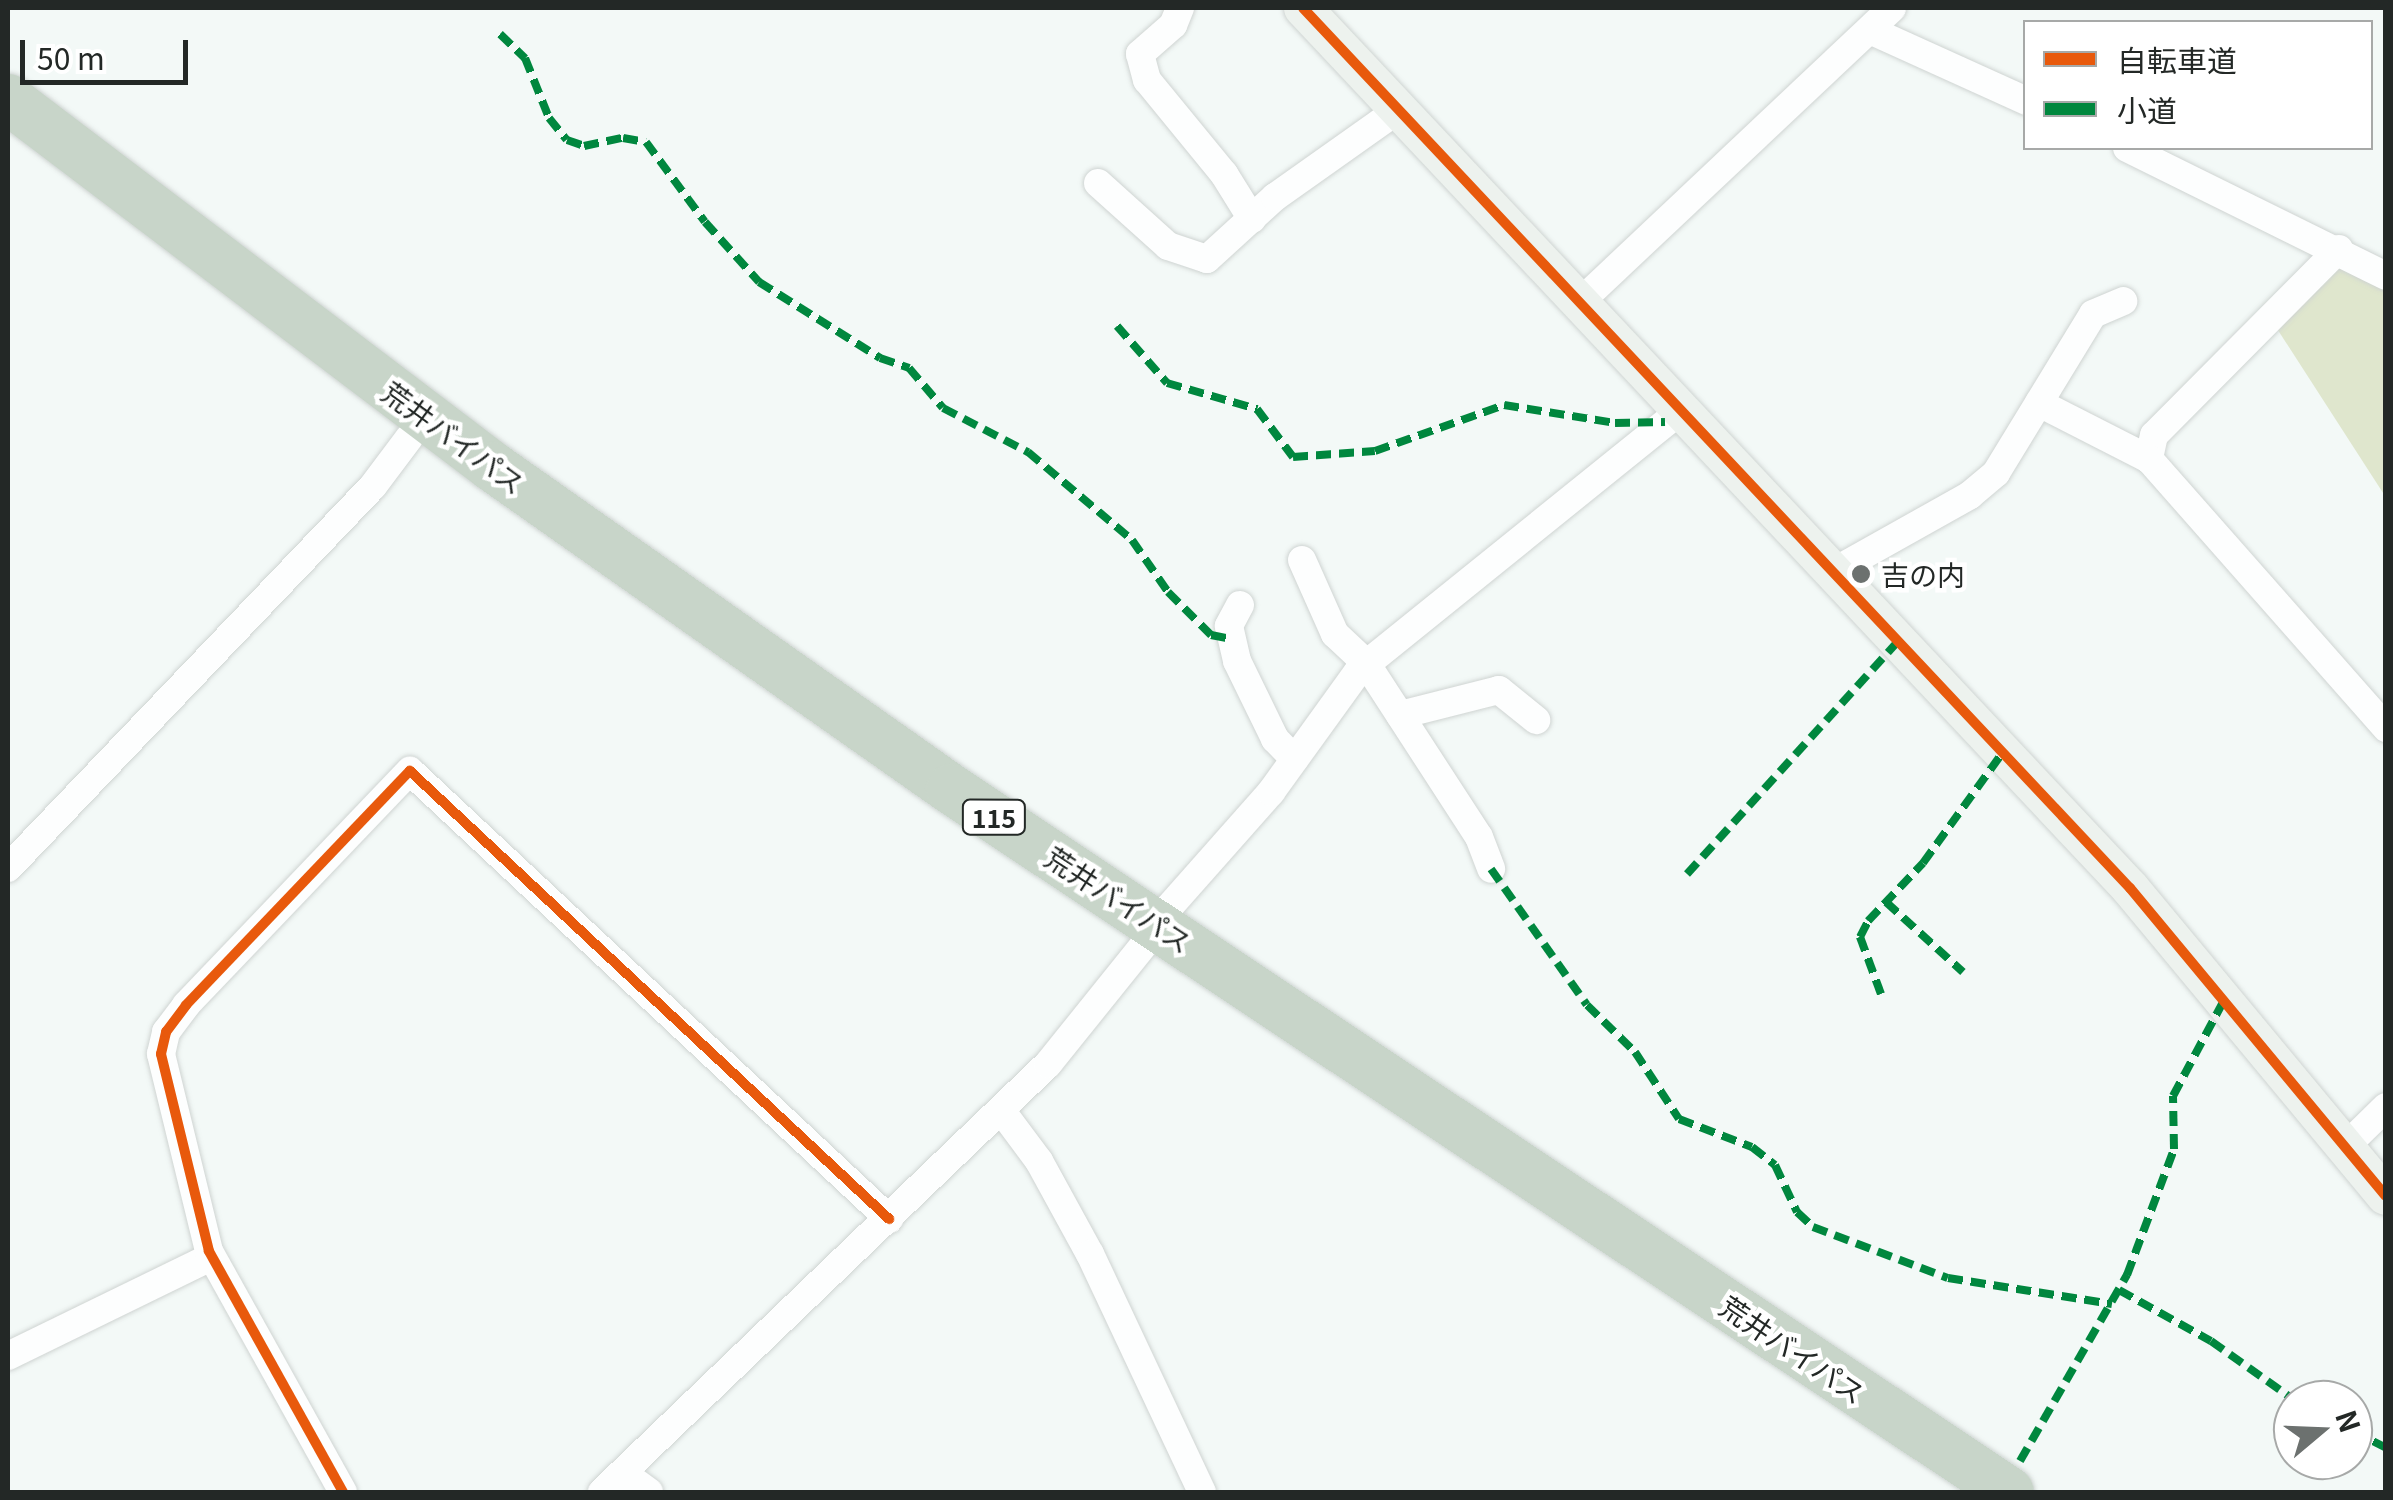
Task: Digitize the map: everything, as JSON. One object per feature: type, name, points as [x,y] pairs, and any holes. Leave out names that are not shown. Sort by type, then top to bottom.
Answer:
[{"type":"highway","name":"荒井バイパス","points":[[8,100],[493,467],[951,789],[1149,935],[2009,1492]]},
{"type":"highway","name":"荒井バイパス","points":[[8,135],[409,438],[1149,935],[1962,1492]]},
{"type":"street","points":[[1180,8],[1173,25],[1140,54],[1146,80],[1224,174],[1252,219]]},
{"type":"street","points":[[1303,8],[2130,888],[2386,1196]]},
{"type":"street","points":[[1579,302],[1872,31],[1892,8]]},
{"type":"street","points":[[1872,31],[2023,100]]},
{"type":"street","points":[[1098,183],[1113,202],[1192,259],[1208,259],[1252,219],[1398,110]]},
{"type":"street","points":[[2131,150],[2386,276]]},
{"type":"street","points":[[2149,459],[2154,435],[2338,249]]},
{"type":"street","points":[[1833,572],[1983,484],[2020,444],[2039,402],[2094,314],[2122,301]]},
{"type":"street","points":[[2039,402],[2149,459],[2386,728]]},
{"type":"street","points":[[602,1492],[1048,1064],[1294,759],[1366,663],[1681,410]]},
{"type":"street","points":[[8,868],[372,486],[409,438]]},
{"type":"street","points":[[1302,560],[1336,634],[1366,663],[1479,836],[1491,868]]},
{"type":"street","points":[[1240,605],[1229,626],[1237,661],[1275,739],[1294,759]]},
{"type":"street","points":[[1400,715],[1480,689],[1499,690],[1536,720]]},
{"type":"street","points":[[343,1492],[211,1256],[160,1054],[166,1032],[410,770],[889,1219]]},
{"type":"street","points":[[2346,1146],[2386,1107]]},
{"type":"street","points":[[1001,1110],[1039,1162],[1090,1254],[1202,1492]]},
{"type":"street","points":[[8,1356],[211,1256]]},
{"type":"street","points":[[623,1473],[649,1492]]},
{"type":"green space","points":[[2339,256],[2385,283],[2385,496],[2274,324]]},
{"type":"marked path","points":[[500,34],[525,58],[549,118],[567,140],[584,146],[623,138],[646,142],[705,222],[759,282],[880,358],[909,368],[943,408],[1028,452],[1132,540],[1168,592],[1211,635],[1231,639]]},
{"type":"marked path","points":[[1117,326],[1167,383],[1257,409],[1293,457],[1375,451],[1504,405],[1615,423],[1665,422]]},
{"type":"marked path","points":[[1687,874],[1898,641]]},
{"type":"marked path","points":[[1881,994],[1860,937],[1868,921],[1923,863],[2003,752]]},
{"type":"marked path","points":[[1491,869],[1587,1005],[1635,1052],[1679,1119],[1752,1147],[1775,1165],[1797,1212],[1813,1227],[1948,1278],[2112,1304]]},
{"type":"marked path","points":[[1886,902],[1963,972]]},
{"type":"marked path","points":[[2020,1461],[2127,1275],[2174,1149],[2173,1096],[2224,1000]]},
{"type":"marked path","points":[[2119,1290],[2211,1341],[2273,1385]]},
{"type":"marked path","points":[[2373,1441],[2386,1448]]},
{"type":"cycle path","points":[[1303,8],[2130,888],[2386,1196]]},
{"type":"cycle path","points":[[343,1492],[209,1251],[161,1054],[166,1032],[186,1005],[410,771],[889,1219]]},
{"type":"place","name":"吉の内","points":[[1861,574]]}]
